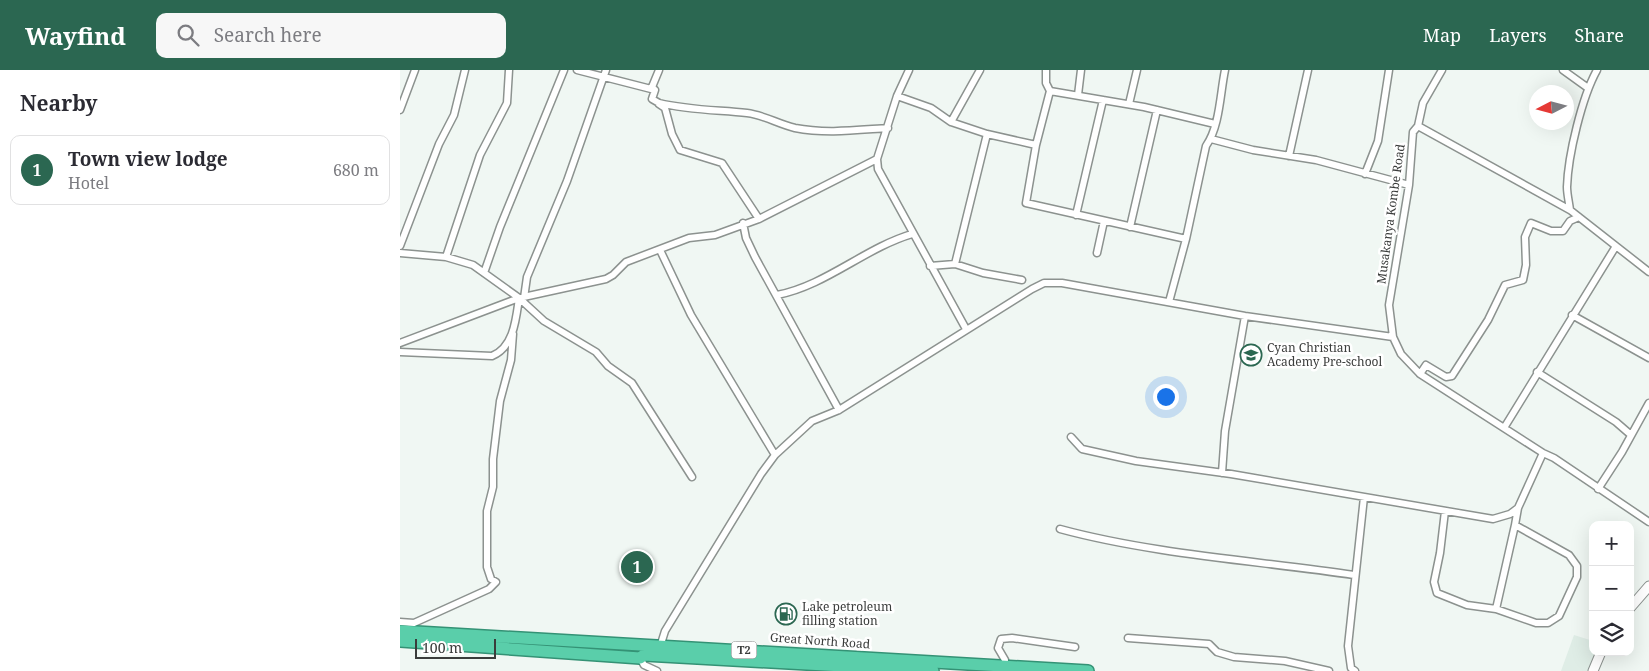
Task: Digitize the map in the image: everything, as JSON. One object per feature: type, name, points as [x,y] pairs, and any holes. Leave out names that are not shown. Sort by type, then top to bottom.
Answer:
[{"type":"highway","name":"Great North Road","points":[[400,631],[933,671]]},
{"type":"highway","name":"Great North Road","points":[[400,640],[640,658],[644,655],[660,651],[1088,671]]},
{"type":"main road","points":[[1634,603],[1649,586]]},
{"type":"main road","points":[[1593,671],[1600,656]]},
{"type":"street","points":[[400,110],[415,70]]},
{"type":"street","points":[[400,246],[439,144],[454,115],[465,70]]},
{"type":"street","points":[[446,257],[480,155],[507,103],[509,70]]},
{"type":"street","points":[[484,273],[509,203],[543,126],[564,70]]},
{"type":"street","points":[[577,70],[655,90]]},
{"type":"street","points":[[400,622],[414,623],[489,589],[496,582],[491,579],[487,567],[487,511],[493,487],[493,458],[500,401],[511,360],[513,334],[527,277],[567,181],[606,70]]},
{"type":"street","points":[[652,99],[655,90],[652,87],[659,70]]},
{"type":"street","points":[[909,70],[897,96],[877,159],[882,179],[966,329]]},
{"type":"street","points":[[951,122],[980,70]]},
{"type":"street","points":[[1046,70],[1046,83],[1050,91],[1036,145],[1026,203],[1186,239]]},
{"type":"street","points":[[1078,96],[1081,70]]},
{"type":"street","points":[[1129,104],[1137,70]]},
{"type":"street","points":[[1169,302],[1186,239],[1206,146],[1211,139],[1215,124],[1225,70]]},
{"type":"street","points":[[1289,156],[1308,70]]},
{"type":"street","points":[[1365,174],[1378,141],[1389,70]]},
{"type":"street","name":"Musakanya Kombe Road","points":[[1393,337],[1390,305],[1409,185],[1413,132],[1418,126],[1423,103],[1442,70]]},
{"type":"street","points":[[1563,70],[1588,88]]},
{"type":"street","points":[[1570,210],[1567,187],[1571,158],[1588,88],[1598,70]]},
{"type":"street","points":[[1050,91],[1129,104],[1215,124]]},
{"type":"street","points":[[897,96],[931,108],[951,122],[987,134],[1036,145]]},
{"type":"street","points":[[652,99],[669,106],[763,116],[788,126],[816,131],[888,128]]},
{"type":"street","points":[[652,99],[665,108],[672,134],[680,150],[722,162],[728,175],[760,218]]},
{"type":"street","points":[[1076,215],[1103,100]]},
{"type":"street","points":[[1130,226],[1157,110]]},
{"type":"street","points":[[1418,126],[1570,210],[1649,272]]},
{"type":"street","points":[[955,264],[987,134]]},
{"type":"street","points":[[1211,139],[1316,160],[1409,185]]},
{"type":"street","points":[[400,343],[522,298],[606,279],[613,276],[626,262],[689,238],[729,231],[760,218],[877,159]]},
{"type":"street","points":[[1420,374],[1426,365],[1446,377],[1452,376],[1488,320],[1505,285],[1523,280],[1526,265],[1525,237],[1531,223],[1551,231],[1563,231],[1570,221],[1579,217]]},
{"type":"street","points":[[1097,254],[1104,221]]},
{"type":"street","points":[[743,224],[746,238],[755,257],[777,295],[807,355],[839,410]]},
{"type":"street","points":[[777,295],[804,287],[894,239],[912,234]]},
{"type":"street","points":[[1504,428],[1616,246]]},
{"type":"street","points":[[660,250],[692,316],[775,455]]},
{"type":"street","points":[[400,253],[446,257],[473,265],[522,298],[544,320],[596,352],[608,366],[632,383],[692,477]]},
{"type":"street","points":[[930,266],[955,264],[983,274],[1022,280]]},
{"type":"street","points":[[660,651],[670,623],[775,455],[812,421],[839,410],[966,329],[1044,283],[1062,283],[1245,316],[1393,337],[1401,354],[1420,374],[1440,385],[1543,453],[1554,458],[1649,522]]},
{"type":"street","points":[[1572,315],[1649,358]]},
{"type":"street","points":[[1222,473],[1225,431],[1245,316]]},
{"type":"street","points":[[400,352],[492,356],[497,354],[513,334]]},
{"type":"street","points":[[1537,372],[1616,422],[1632,436]]},
{"type":"street","points":[[1598,489],[1632,436],[1649,403]]},
{"type":"street","points":[[1071,437],[1078,446],[1086,450],[1174,468],[1222,473],[1493,519],[1510,514],[1518,508]]},
{"type":"street","points":[[1496,609],[1518,508],[1543,453]]},
{"type":"street","points":[[1355,671],[1351,668],[1348,655],[1354,575],[1364,497]]},
{"type":"street","points":[[1445,511],[1434,582],[1437,593],[1468,605],[1496,609],[1536,623],[1553,620],[1559,616],[1577,577],[1578,566],[1574,559],[1514,525]]},
{"type":"street","points":[[1060,529],[1083,535],[1166,549],[1354,575]]},
{"type":"street","points":[[1004,666],[1005,660],[998,648],[1001,639],[1012,638],[1074,647]]},
{"type":"street","points":[[1128,638],[1209,644],[1217,652],[1234,657],[1286,662],[1329,671]]},
{"type":"street","points":[[640,658],[644,665],[657,671]]},
{"type":"shaded area","points":[[1574,635],[1589,640],[1589,656],[1594,656],[1588,671],[1561,671]]},
{"type":"place","name":"Cyan Christian Academy Pre-school","points":[[1251,355]]},
{"type":"place","name":"Town view lodge","points":[[637,567]]},
{"type":"place","name":"Lake petroleum filling station","points":[[786,614]]}]
